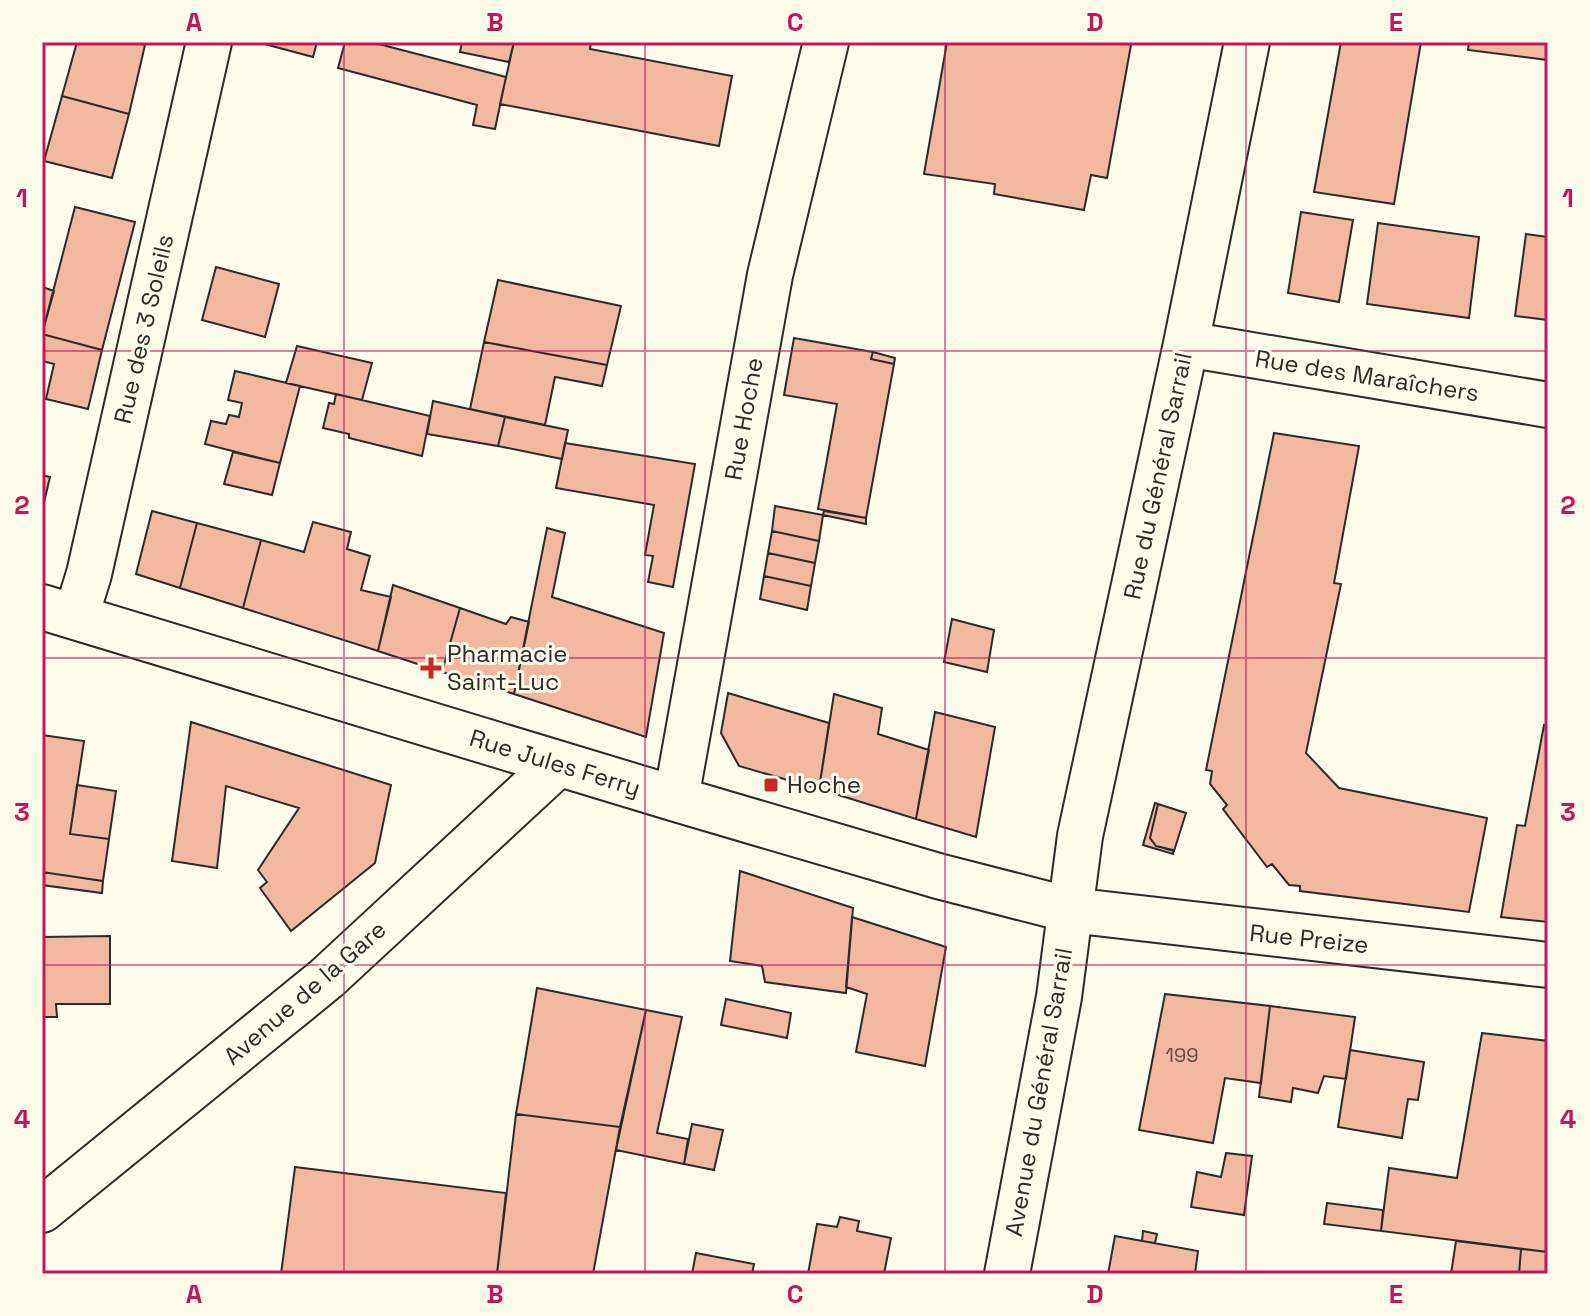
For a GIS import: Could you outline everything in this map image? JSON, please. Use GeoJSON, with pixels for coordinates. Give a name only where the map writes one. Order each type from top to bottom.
{"type":"FeatureCollection","features":[{"type":"Feature","properties":{"kind":"street","name":"Rue des 3 Soleils"},"geometry":{"type":"LineString","coordinates":[[59,612],[89,574],[209,42]]}},
{"type":"Feature","properties":{"kind":"street","name":"Rue Hoche"},"geometry":{"type":"LineString","coordinates":[[676,799],[770,275],[826,42]]}},
{"type":"Feature","properties":{"kind":"street","name":"Rue du Général Sarrail"},"geometry":{"type":"LineString","coordinates":[[1070,910],[1080,836],[1186,344],[1247,42]]}},
{"type":"Feature","properties":{"kind":"street","name":"Rue des Maraîchers"},"geometry":{"type":"LineString","coordinates":[[1186,344],[1548,405]]}},
{"type":"Feature","properties":{"kind":"street","name":"Rue Jules Ferry"},"geometry":{"type":"LineString","coordinates":[[59,612],[676,799],[938,876],[1070,910]]}},
{"type":"Feature","properties":{"kind":"street","name":"Avenue de la Gare"},"geometry":{"type":"LineString","coordinates":[[42,1210],[327,978],[558,764]]}},
{"type":"Feature","properties":{"kind":"street","name":"Rue Preize"},"geometry":{"type":"LineString","coordinates":[[1070,910],[1548,965]]}},
{"type":"Feature","properties":{"kind":"street","name":"Avenue du Général Sarrail"},"geometry":{"type":"LineString","coordinates":[[1007,1274],[1056,1020],[1070,910]]}},
{"type":"Feature","properties":{"kind":"building"},"geometry":{"type":"Polygon","coordinates":[[[77,42],[134,42],[145,45],[129,114],[62,96],[77,42]]]}},
{"type":"Feature","properties":{"kind":"building"},"geometry":{"type":"Polygon","coordinates":[[[257,42],[317,42],[313,57],[257,42]]]}},
{"type":"Feature","properties":{"kind":"building"},"geometry":{"type":"Polygon","coordinates":[[[345,42],[371,42],[506,77],[495,129],[473,125],[477,105],[338,68],[345,42]]]}},
{"type":"Feature","properties":{"kind":"building"},"geometry":{"type":"Polygon","coordinates":[[[462,42],[514,42],[509,62],[460,52],[462,42]]]}},
{"type":"Feature","properties":{"kind":"building"},"geometry":{"type":"Polygon","coordinates":[[[514,42],[591,42],[590,49],[732,76],[719,146],[500,104],[514,42]]]}},
{"type":"Feature","properties":{"kind":"building"},"geometry":{"type":"Polygon","coordinates":[[[947,42],[1118,42],[1131,45],[1107,178],[1091,175],[1084,210],[994,194],[995,184],[924,174],[947,42]]]}},
{"type":"Feature","properties":{"kind":"building"},"geometry":{"type":"Polygon","coordinates":[[[1341,42],[1421,42],[1394,204],[1314,192],[1341,42]]]}},
{"type":"Feature","properties":{"kind":"building"},"geometry":{"type":"Polygon","coordinates":[[[1469,42],[1548,42],[1548,60],[1468,50],[1469,42]]]}},
{"type":"Feature","properties":{"kind":"building"},"geometry":{"type":"Polygon","coordinates":[[[62,96],[129,114],[112,178],[44,161],[62,96]]]}},
{"type":"Feature","properties":{"kind":"building"},"geometry":{"type":"Polygon","coordinates":[[[75,207],[135,222],[102,350],[42,334],[75,207]]]}},
{"type":"Feature","properties":{"kind":"building"},"geometry":{"type":"Polygon","coordinates":[[[1301,212],[1353,220],[1339,302],[1288,293],[1301,212]]]}},
{"type":"Feature","properties":{"kind":"building"},"geometry":{"type":"Polygon","coordinates":[[[1378,223],[1479,237],[1469,318],[1367,304],[1378,223]]]}},
{"type":"Feature","properties":{"kind":"building"},"geometry":{"type":"Polygon","coordinates":[[[1526,234],[1548,237],[1548,320],[1515,316],[1526,234]]]}},
{"type":"Feature","properties":{"kind":"building"},"geometry":{"type":"Polygon","coordinates":[[[216,267],[279,284],[265,337],[202,320],[216,267]]]}},
{"type":"Feature","properties":{"kind":"building"},"geometry":{"type":"Polygon","coordinates":[[[498,280],[621,306],[607,365],[484,342],[498,280]]]}},
{"type":"Feature","properties":{"kind":"building"},"geometry":{"type":"Polygon","coordinates":[[[42,287],[54,291],[42,334],[42,287]]]}},
{"type":"Feature","properties":{"kind":"building"},"geometry":{"type":"Polygon","coordinates":[[[42,334],[102,350],[88,409],[46,399],[54,364],[42,361],[42,334]]]}},
{"type":"Feature","properties":{"kind":"building"},"geometry":{"type":"Polygon","coordinates":[[[794,338],[873,352],[871,359],[894,364],[866,518],[818,509],[837,404],[784,395],[794,338]]]}},
{"type":"Feature","properties":{"kind":"building"},"geometry":{"type":"Polygon","coordinates":[[[484,342],[607,365],[602,386],[555,377],[545,425],[470,409],[484,342]]]}},
{"type":"Feature","properties":{"kind":"building"},"geometry":{"type":"Polygon","coordinates":[[[297,346],[372,363],[362,400],[286,383],[297,346]]]}},
{"type":"Feature","properties":{"kind":"building"},"geometry":{"type":"Polygon","coordinates":[[[873,352],[895,358],[894,364],[871,359],[873,352]]]}},
{"type":"Feature","properties":{"kind":"building"},"geometry":{"type":"Polygon","coordinates":[[[235,371],[300,386],[280,463],[205,444],[211,421],[226,424],[229,415],[239,417],[242,403],[228,400],[235,371]]]}},
{"type":"Feature","properties":{"kind":"building"},"geometry":{"type":"Polygon","coordinates":[[[336,394],[430,416],[422,456],[349,438],[349,434],[323,428],[329,403],[334,404],[336,394]]]}},
{"type":"Feature","properties":{"kind":"building"},"geometry":{"type":"Polygon","coordinates":[[[433,401],[505,417],[498,446],[427,434],[433,401]]]}},
{"type":"Feature","properties":{"kind":"building"},"geometry":{"type":"Polygon","coordinates":[[[505,417],[568,430],[562,459],[498,446],[505,417]]]}},
{"type":"Feature","properties":{"kind":"building"},"geometry":{"type":"Polygon","coordinates":[[[1274,433],[1359,446],[1334,583],[1341,584],[1306,753],[1339,788],[1487,818],[1469,912],[1300,891],[1300,886],[1289,885],[1272,864],[1267,867],[1223,809],[1227,805],[1210,784],[1212,771],[1206,770],[1274,433]]]}},
{"type":"Feature","properties":{"kind":"building"},"geometry":{"type":"Polygon","coordinates":[[[565,443],[695,464],[673,587],[648,582],[653,556],[645,555],[654,505],[556,488],[565,443]]]}},
{"type":"Feature","properties":{"kind":"building"},"geometry":{"type":"Polygon","coordinates":[[[233,452],[280,463],[272,495],[224,484],[233,452]]]}},
{"type":"Feature","properties":{"kind":"building"},"geometry":{"type":"Polygon","coordinates":[[[42,475],[50,477],[42,511],[42,475]]]}},
{"type":"Feature","properties":{"kind":"building"},"geometry":{"type":"Polygon","coordinates":[[[775,506],[823,515],[819,541],[772,531],[775,506]]]}},
{"type":"Feature","properties":{"kind":"building"},"geometry":{"type":"Polygon","coordinates":[[[152,511],[197,523],[180,588],[136,574],[152,511]]]}},
{"type":"Feature","properties":{"kind":"building"},"geometry":{"type":"Polygon","coordinates":[[[824,511],[866,518],[866,524],[823,515],[824,511]]]}},
{"type":"Feature","properties":{"kind":"building"},"geometry":{"type":"Polygon","coordinates":[[[313,522],[351,532],[347,549],[370,556],[361,590],[391,597],[378,651],[243,608],[261,540],[304,552],[313,522]]]}},
{"type":"Feature","properties":{"kind":"building"},"geometry":{"type":"Polygon","coordinates":[[[197,523],[261,540],[243,608],[180,588],[197,523]]]}},
{"type":"Feature","properties":{"kind":"building"},"geometry":{"type":"Polygon","coordinates":[[[547,528],[565,533],[552,597],[664,633],[646,737],[514,694],[547,528]]]}},
{"type":"Feature","properties":{"kind":"building"},"geometry":{"type":"Polygon","coordinates":[[[772,531],[819,541],[815,563],[768,553],[772,531]]]}},
{"type":"Feature","properties":{"kind":"building"},"geometry":{"type":"Polygon","coordinates":[[[768,553],[815,563],[811,586],[764,576],[768,553]]]}},
{"type":"Feature","properties":{"kind":"building"},"geometry":{"type":"Polygon","coordinates":[[[764,576],[811,586],[807,610],[760,599],[764,576]]]}},
{"type":"Feature","properties":{"kind":"building"},"geometry":{"type":"Polygon","coordinates":[[[393,585],[460,608],[442,672],[378,651],[393,585]]]}},
{"type":"Feature","properties":{"kind":"building"},"geometry":{"type":"Polygon","coordinates":[[[460,608],[506,624],[511,617],[529,622],[514,694],[442,672],[460,608]]]}},
{"type":"Feature","properties":{"kind":"building"},"geometry":{"type":"Polygon","coordinates":[[[952,619],[994,630],[987,672],[944,662],[952,619]]]}},
{"type":"Feature","properties":{"kind":"building"},"geometry":{"type":"Polygon","coordinates":[[[728,693],[829,723],[819,789],[739,766],[721,733],[728,693]]]}},
{"type":"Feature","properties":{"kind":"building"},"geometry":{"type":"Polygon","coordinates":[[[834,694],[882,708],[878,734],[929,750],[916,819],[819,789],[834,694]]]}},
{"type":"Feature","properties":{"kind":"building"},"geometry":{"type":"Polygon","coordinates":[[[935,712],[995,727],[976,837],[916,819],[935,712]]]}},
{"type":"Feature","properties":{"kind":"building"},"geometry":{"type":"Polygon","coordinates":[[[191,722],[391,785],[375,863],[291,931],[260,888],[267,882],[258,870],[299,808],[226,786],[217,868],[172,861],[191,722]]]}},
{"type":"Feature","properties":{"kind":"building"},"geometry":{"type":"Polygon","coordinates":[[[1544,725],[1548,726],[1548,922],[1501,917],[1517,825],[1525,826],[1544,725]]]}},
{"type":"Feature","properties":{"kind":"building"},"geometry":{"type":"Polygon","coordinates":[[[42,735],[84,741],[70,834],[109,839],[103,881],[42,872],[42,735]]]}},
{"type":"Feature","properties":{"kind":"building"},"geometry":{"type":"Polygon","coordinates":[[[77,785],[116,791],[109,839],[70,834],[77,785]]]}},
{"type":"Feature","properties":{"kind":"building"},"geometry":{"type":"Polygon","coordinates":[[[1155,803],[1158,804],[1150,838],[1156,846],[1173,850],[1173,854],[1143,845],[1155,803]]]}},
{"type":"Feature","properties":{"kind":"building"},"geometry":{"type":"Polygon","coordinates":[[[1158,804],[1186,813],[1174,851],[1156,846],[1150,838],[1158,804]]]}},
{"type":"Feature","properties":{"kind":"building"},"geometry":{"type":"Polygon","coordinates":[[[740,871],[853,908],[846,993],[765,982],[762,966],[730,961],[740,871]]]}},
{"type":"Feature","properties":{"kind":"building"},"geometry":{"type":"Polygon","coordinates":[[[42,872],[103,881],[102,893],[42,885],[42,872]]]}},
{"type":"Feature","properties":{"kind":"building"},"geometry":{"type":"Polygon","coordinates":[[[852,917],[946,947],[925,1066],[856,1052],[867,994],[846,987],[852,917]]]}},
{"type":"Feature","properties":{"kind":"building"},"geometry":{"type":"Polygon","coordinates":[[[110,936],[110,1004],[56,1004],[57,1017],[42,1017],[42,937],[110,936]]]}},
{"type":"Feature","properties":{"kind":"building"},"geometry":{"type":"Polygon","coordinates":[[[537,988],[646,1010],[620,1127],[516,1114],[537,988]]]}},
{"type":"Feature","properties":{"kind":"building"},"geometry":{"type":"Polygon","coordinates":[[[1165,994],[1270,1006],[1261,1083],[1225,1078],[1213,1143],[1139,1130],[1165,994]]]}},
{"type":"Feature","properties":{"kind":"building"},"geometry":{"type":"Polygon","coordinates":[[[726,999],[791,1013],[787,1038],[721,1025],[726,999]]]}},
{"type":"Feature","properties":{"kind":"building"},"geometry":{"type":"Polygon","coordinates":[[[1270,1006],[1355,1017],[1346,1079],[1324,1076],[1318,1093],[1293,1088],[1291,1102],[1259,1097],[1270,1006]]]}},
{"type":"Feature","properties":{"kind":"building"},"geometry":{"type":"Polygon","coordinates":[[[646,1010],[682,1017],[657,1133],[688,1139],[684,1164],[616,1150],[646,1010]]]}},
{"type":"Feature","properties":{"kind":"building"},"geometry":{"type":"Polygon","coordinates":[[[1482,1033],[1548,1041],[1548,1252],[1381,1231],[1389,1168],[1457,1178],[1482,1033]]]}},
{"type":"Feature","properties":{"kind":"building"},"geometry":{"type":"Polygon","coordinates":[[[1350,1050],[1424,1062],[1418,1100],[1408,1099],[1402,1138],[1338,1127],[1350,1050]]]}},
{"type":"Feature","properties":{"kind":"building"},"geometry":{"type":"Polygon","coordinates":[[[516,1114],[620,1127],[593,1274],[497,1274],[516,1114]]]}},
{"type":"Feature","properties":{"kind":"building"},"geometry":{"type":"Polygon","coordinates":[[[692,1124],[723,1130],[714,1170],[684,1164],[692,1124]]]}},
{"type":"Feature","properties":{"kind":"building"},"geometry":{"type":"Polygon","coordinates":[[[1226,1153],[1252,1156],[1244,1215],[1191,1207],[1197,1172],[1221,1177],[1226,1153]]]}},
{"type":"Feature","properties":{"kind":"building"},"geometry":{"type":"Polygon","coordinates":[[[295,1167],[506,1193],[497,1274],[281,1274],[295,1167]]]}},
{"type":"Feature","properties":{"kind":"building"},"geometry":{"type":"Polygon","coordinates":[[[1327,1203],[1383,1210],[1381,1231],[1324,1224],[1327,1203]]]}},
{"type":"Feature","properties":{"kind":"building"},"geometry":{"type":"Polygon","coordinates":[[[840,1217],[859,1221],[857,1231],[891,1238],[884,1274],[808,1274],[817,1224],[837,1227],[840,1217]]]}},
{"type":"Feature","properties":{"kind":"building"},"geometry":{"type":"Polygon","coordinates":[[[1143,1231],[1157,1234],[1155,1243],[1142,1241],[1143,1231]]]}},
{"type":"Feature","properties":{"kind":"building"},"geometry":{"type":"Polygon","coordinates":[[[1115,1236],[1198,1251],[1195,1274],[1108,1274],[1115,1236]]]}},
{"type":"Feature","properties":{"kind":"building"},"geometry":{"type":"Polygon","coordinates":[[[1456,1241],[1521,1249],[1519,1274],[1451,1274],[1456,1241]]]}},
{"type":"Feature","properties":{"kind":"building"},"geometry":{"type":"Polygon","coordinates":[[[1521,1249],[1548,1252],[1548,1274],[1519,1274],[1521,1249]]]}},
{"type":"Feature","properties":{"kind":"building"},"geometry":{"type":"Polygon","coordinates":[[[696,1253],[754,1264],[752,1274],[692,1274],[696,1253]]]}},
{"type":"Feature","properties":{"kind":"place","name":"Pharmacie Saint-Luc"},"geometry":{"type":"Point","coordinates":[431,668]}},
{"type":"Feature","properties":{"kind":"place","name":"Hoche"},"geometry":{"type":"Point","coordinates":[771,785]}}]}
